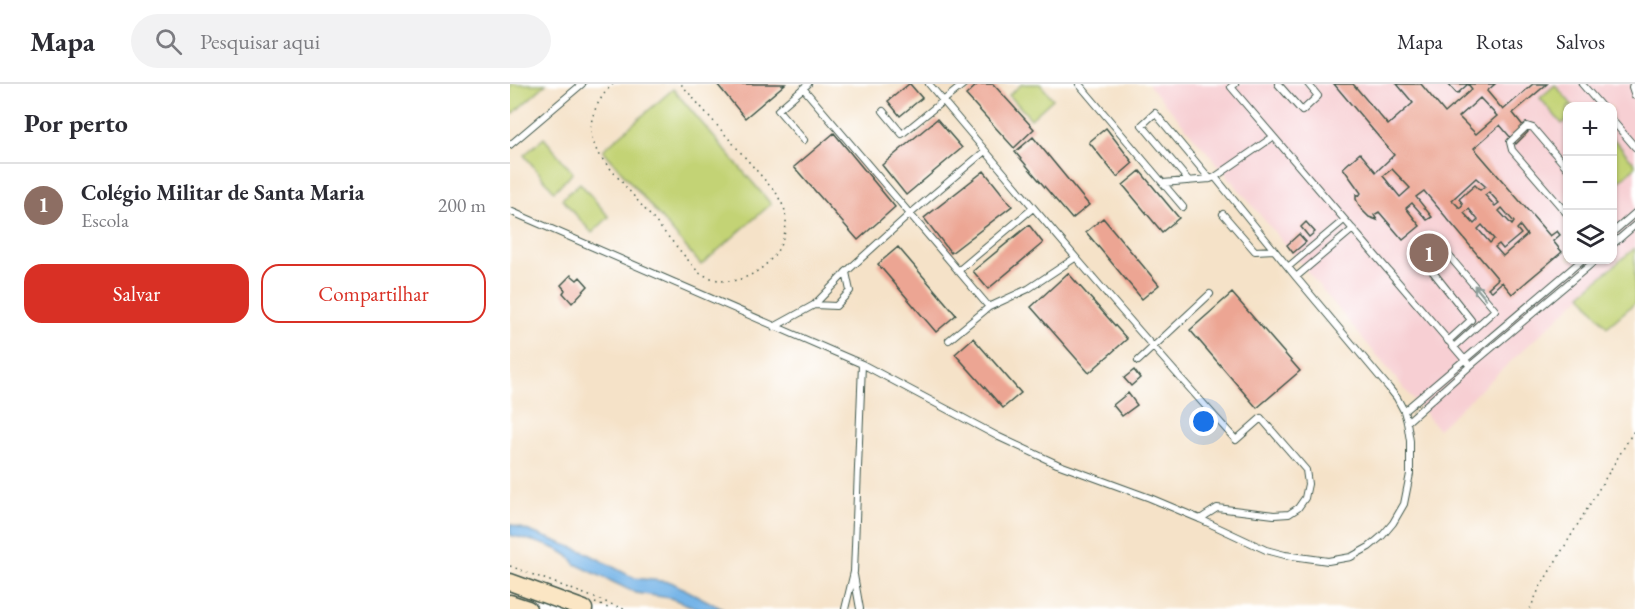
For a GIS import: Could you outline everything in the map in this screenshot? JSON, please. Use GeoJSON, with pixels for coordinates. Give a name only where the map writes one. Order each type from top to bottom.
{"type":"FeatureCollection","features":[{"type":"Feature","properties":{"kind":"main road"},"geometry":{"type":"LineString","coordinates":[[510,582],[584,609]]}},
{"type":"Feature","properties":{"kind":"main road"},"geometry":{"type":"LineString","coordinates":[[510,603],[528,609]]}},
{"type":"Feature","properties":{"kind":"lane"},"geometry":{"type":"LineString","coordinates":[[510,145],[582,84]]}},
{"type":"Feature","properties":{"kind":"lane"},"geometry":{"type":"LineString","coordinates":[[929,84],[1075,258],[1236,440],[1261,418],[1306,470],[1308,484],[1305,498],[1298,508],[1289,514],[1217,508],[1200,519]]}},
{"type":"Feature","properties":{"kind":"lane"},"geometry":{"type":"LineString","coordinates":[[884,111],[902,134],[964,84]]}},
{"type":"Feature","properties":{"kind":"lane"},"geometry":{"type":"LineString","coordinates":[[1079,84],[1183,207]]}},
{"type":"Feature","properties":{"kind":"lane"},"geometry":{"type":"LineString","coordinates":[[1235,84],[1231,87],[1470,366]]}},
{"type":"Feature","properties":{"kind":"lane"},"geometry":{"type":"LineString","coordinates":[[1278,84],[1302,111],[1318,96],[1308,84]]}},
{"type":"Feature","properties":{"kind":"lane"},"geometry":{"type":"LineString","coordinates":[[1582,84],[1598,102]]}},
{"type":"Feature","properties":{"kind":"lane"},"geometry":{"type":"LineString","coordinates":[[1633,84],[1635,96]]}},
{"type":"Feature","properties":{"kind":"lane"},"geometry":{"type":"LineString","coordinates":[[804,140],[778,110],[805,86],[989,307]]}},
{"type":"Feature","properties":{"kind":"lane"},"geometry":{"type":"LineString","coordinates":[[510,211],[862,364],[999,437],[1057,464],[1150,498],[1266,550],[1328,561],[1351,557],[1369,547],[1382,536],[1404,504],[1410,474],[1410,441],[1404,411],[1389,388],[1274,250],[1155,113],[1142,125],[1189,181]]}},
{"type":"Feature","properties":{"kind":"lane"},"geometry":{"type":"LineString","coordinates":[[1563,163],[1533,128],[1527,126],[1510,142],[1512,150],[1563,209]]}},
{"type":"Feature","properties":{"kind":"lane"},"geometry":{"type":"LineString","coordinates":[[1617,126],[1635,147]]}},
{"type":"Feature","properties":{"kind":"lane"},"geometry":{"type":"LineString","coordinates":[[1163,183],[1213,178],[1273,137]]}},
{"type":"Feature","properties":{"kind":"lane"},"geometry":{"type":"LineString","coordinates":[[774,327],[814,305],[846,272],[910,214],[985,151]]}},
{"type":"Feature","properties":{"kind":"lane"},"geometry":{"type":"LineString","coordinates":[[958,271],[1033,208]]}},
{"type":"Feature","properties":{"kind":"lane"},"geometry":{"type":"LineString","coordinates":[[1617,226],[1635,213]]}},
{"type":"Feature","properties":{"kind":"lane"},"geometry":{"type":"LineString","coordinates":[[1223,214],[1255,251],[1274,250]]}},
{"type":"Feature","properties":{"kind":"lane"},"geometry":{"type":"LineString","coordinates":[[1288,267],[1344,220]]}},
{"type":"Feature","properties":{"kind":"lane"},"geometry":{"type":"LineString","coordinates":[[1617,241],[1635,225]]}},
{"type":"Feature","properties":{"kind":"lane"},"geometry":{"type":"LineString","coordinates":[[1296,277],[1353,229]]}},
{"type":"Feature","properties":{"kind":"lane"},"geometry":{"type":"LineString","coordinates":[[1617,231],[1623,236]]}},
{"type":"Feature","properties":{"kind":"lane"},"geometry":{"type":"LineString","coordinates":[[1448,341],[1471,320],[1425,262],[1424,253],[1429,246],[1436,245],[1444,250],[1495,310],[1454,347]]}},
{"type":"Feature","properties":{"kind":"lane"},"geometry":{"type":"LineString","coordinates":[[948,340],[989,307],[1028,289],[1075,258]]}},
{"type":"Feature","properties":{"kind":"lane"},"geometry":{"type":"LineString","coordinates":[[1404,411],[1577,264]]}},
{"type":"Feature","properties":{"kind":"lane"},"geometry":{"type":"LineString","coordinates":[[1407,422],[1591,264]]}},
{"type":"Feature","properties":{"kind":"lane"},"geometry":{"type":"LineString","coordinates":[[814,305],[836,306],[850,291],[846,272]]}},
{"type":"Feature","properties":{"kind":"lane"},"geometry":{"type":"LineString","coordinates":[[1138,361],[1210,294]]}},
{"type":"Feature","properties":{"kind":"lane"},"geometry":{"type":"LineString","coordinates":[[860,609],[854,572],[862,364]]}},
{"type":"Feature","properties":{"kind":"lane"},"geometry":{"type":"LineString","coordinates":[[845,609],[854,572]]}},
{"type":"Feature","properties":{"kind":"path"},"geometry":{"type":"LineString","coordinates":[[613,84],[606,91],[594,114],[591,128],[598,154],[699,273],[710,278],[730,281],[750,276],[765,266],[779,250],[785,232],[785,211],[777,194],[681,84]]}},
{"type":"Feature","properties":{"kind":"path"},"geometry":{"type":"LineString","coordinates":[[1530,609],[1539,589],[1635,429]]}},
{"type":"Feature","properties":{"kind":"path"},"geometry":{"type":"LineString","coordinates":[[510,566],[624,609]]}},
{"type":"Feature","properties":{"kind":"shaded area"},"geometry":{"type":"Polygon","coordinates":[[[1148,84],[1635,84],[1635,246],[1617,263],[1617,102],[1563,102],[1563,264],[1616,264],[1438,429],[1227,175],[1148,84]]]}},
{"type":"Feature","properties":{"kind":"green space"},"geometry":{"type":"Polygon","coordinates":[[[510,84],[546,84],[510,116],[510,84]]]}},
{"type":"Feature","properties":{"kind":"green space"},"geometry":{"type":"Polygon","coordinates":[[[1022,84],[1040,84],[1053,99],[1031,119],[1009,95],[1022,84]]]}},
{"type":"Feature","properties":{"kind":"green space"},"geometry":{"type":"Polygon","coordinates":[[[1555,85],[1570,102],[1563,102],[1563,123],[1562,124],[1540,98],[1555,85]]]}},
{"type":"Feature","properties":{"kind":"green space"},"geometry":{"type":"Polygon","coordinates":[[[673,89],[771,204],[701,265],[603,150],[673,89]]]}},
{"type":"Feature","properties":{"kind":"green space"},"geometry":{"type":"Polygon","coordinates":[[[544,138],[573,173],[554,191],[524,155],[544,138]]]}},
{"type":"Feature","properties":{"kind":"green space"},"geometry":{"type":"Polygon","coordinates":[[[1617,143],[1635,164],[1635,167],[1617,183],[1617,143]]]}},
{"type":"Feature","properties":{"kind":"green space"},"geometry":{"type":"Polygon","coordinates":[[[580,183],[609,217],[592,233],[562,199],[580,183]]]}},
{"type":"Feature","properties":{"kind":"green space"},"geometry":{"type":"Polygon","coordinates":[[[1635,248],[1635,303],[1607,327],[1581,294],[1635,248]]]}},
{"type":"Feature","properties":{"kind":"water"},"geometry":{"type":"Polygon","coordinates":[[[510,524],[585,552],[634,578],[671,582],[723,609],[699,609],[670,598],[636,593],[575,564],[564,553],[510,535],[510,524]]]}},
{"type":"Feature","properties":{"kind":"building"},"geometry":{"type":"Polygon","coordinates":[[[717,84],[785,84],[745,118],[717,84]]]}},
{"type":"Feature","properties":{"kind":"building"},"geometry":{"type":"Polygon","coordinates":[[[909,84],[922,98],[900,116],[888,101],[909,84]]]}},
{"type":"Feature","properties":{"kind":"building"},"geometry":{"type":"Polygon","coordinates":[[[978,84],[993,84],[1034,129],[1014,148],[966,95],[978,84]]]}},
{"type":"Feature","properties":{"kind":"building"},"geometry":{"type":"Polygon","coordinates":[[[1334,84],[1353,84],[1388,125],[1413,103],[1397,84],[1421,84],[1445,113],[1472,89],[1468,84],[1495,84],[1487,91],[1503,110],[1533,84],[1547,84],[1513,113],[1528,132],[1516,144],[1500,125],[1474,148],[1550,236],[1557,231],[1560,235],[1553,241],[1562,252],[1512,294],[1502,282],[1492,291],[1488,288],[1498,279],[1424,191],[1416,197],[1432,217],[1427,220],[1412,203],[1406,208],[1420,226],[1403,240],[1379,212],[1374,215],[1377,220],[1369,217],[1361,209],[1356,194],[1359,196],[1361,193],[1343,168],[1360,153],[1376,172],[1394,155],[1334,84]],[[1480,98],[1459,117],[1476,134],[1497,116],[1480,98]],[[1392,169],[1383,176],[1400,197],[1410,188],[1392,169]],[[1476,178],[1452,200],[1460,208],[1463,204],[1459,199],[1475,185],[1480,190],[1485,186],[1476,178]],[[1489,192],[1485,195],[1495,206],[1499,203],[1489,192]],[[1502,208],[1499,211],[1512,225],[1514,222],[1502,208]],[[1469,209],[1464,213],[1474,224],[1478,220],[1469,209]],[[1482,225],[1478,229],[1490,243],[1494,239],[1482,225]],[[1520,226],[1517,229],[1521,234],[1503,249],[1499,244],[1495,247],[1503,256],[1527,235],[1520,226]]]}},
{"type":"Feature","properties":{"kind":"building"},"geometry":{"type":"Polygon","coordinates":[[[1448,84],[1468,84],[1457,94],[1448,84]]]}},
{"type":"Feature","properties":{"kind":"building"},"geometry":{"type":"Polygon","coordinates":[[[937,119],[962,148],[906,195],[882,165],[937,119]]]}},
{"type":"Feature","properties":{"kind":"building"},"geometry":{"type":"Polygon","coordinates":[[[1106,128],[1133,163],[1117,177],[1089,142],[1106,128]]]}},
{"type":"Feature","properties":{"kind":"building"},"geometry":{"type":"Polygon","coordinates":[[[834,133],[895,207],[858,240],[794,167],[834,133]]]}},
{"type":"Feature","properties":{"kind":"building"},"geometry":{"type":"Polygon","coordinates":[[[1033,137],[1089,205],[1072,219],[1015,152],[1033,137]]]}},
{"type":"Feature","properties":{"kind":"building"},"geometry":{"type":"Polygon","coordinates":[[[984,171],[1012,206],[951,253],[924,218],[984,171]]]}},
{"type":"Feature","properties":{"kind":"building"},"geometry":{"type":"Polygon","coordinates":[[[1140,171],[1179,218],[1162,232],[1123,185],[1140,171]]]}},
{"type":"Feature","properties":{"kind":"building"},"geometry":{"type":"Polygon","coordinates":[[[1103,218],[1159,285],[1142,299],[1086,232],[1103,218]]]}},
{"type":"Feature","properties":{"kind":"building"},"geometry":{"type":"Polygon","coordinates":[[[1306,222],[1315,232],[1309,237],[1301,227],[1306,222]]]}},
{"type":"Feature","properties":{"kind":"building"},"geometry":{"type":"Polygon","coordinates":[[[1029,225],[1043,243],[988,289],[973,271],[1029,225]]]}},
{"type":"Feature","properties":{"kind":"building"},"geometry":{"type":"Polygon","coordinates":[[[1299,234],[1306,242],[1293,253],[1287,245],[1299,234]]]}},
{"type":"Feature","properties":{"kind":"building"},"geometry":{"type":"Polygon","coordinates":[[[898,247],[956,315],[936,332],[878,264],[898,247]]]}},
{"type":"Feature","properties":{"kind":"building"},"geometry":{"type":"Polygon","coordinates":[[[1068,273],[1127,339],[1089,373],[1031,307],[1068,273]]]}},
{"type":"Feature","properties":{"kind":"building"},"geometry":{"type":"Polygon","coordinates":[[[571,275],[577,280],[580,277],[588,286],[572,303],[563,293],[565,290],[561,285],[571,275]]]}},
{"type":"Feature","properties":{"kind":"building"},"geometry":{"type":"Polygon","coordinates":[[[1232,293],[1300,371],[1257,408],[1190,330],[1232,293]]]}},
{"type":"Feature","properties":{"kind":"building"},"geometry":{"type":"Polygon","coordinates":[[[973,338],[1021,393],[1003,408],[955,354],[973,338]]]}},
{"type":"Feature","properties":{"kind":"building"},"geometry":{"type":"Polygon","coordinates":[[[1134,370],[1140,378],[1131,386],[1124,378],[1134,370]]]}},
{"type":"Feature","properties":{"kind":"building"},"geometry":{"type":"Polygon","coordinates":[[[1128,393],[1137,405],[1122,416],[1113,405],[1128,393]]]}},
{"type":"Feature","properties":{"kind":"place","name":"Colégio Militar de Santa Maria"},"geometry":{"type":"Point","coordinates":[1429,253]}}]}
